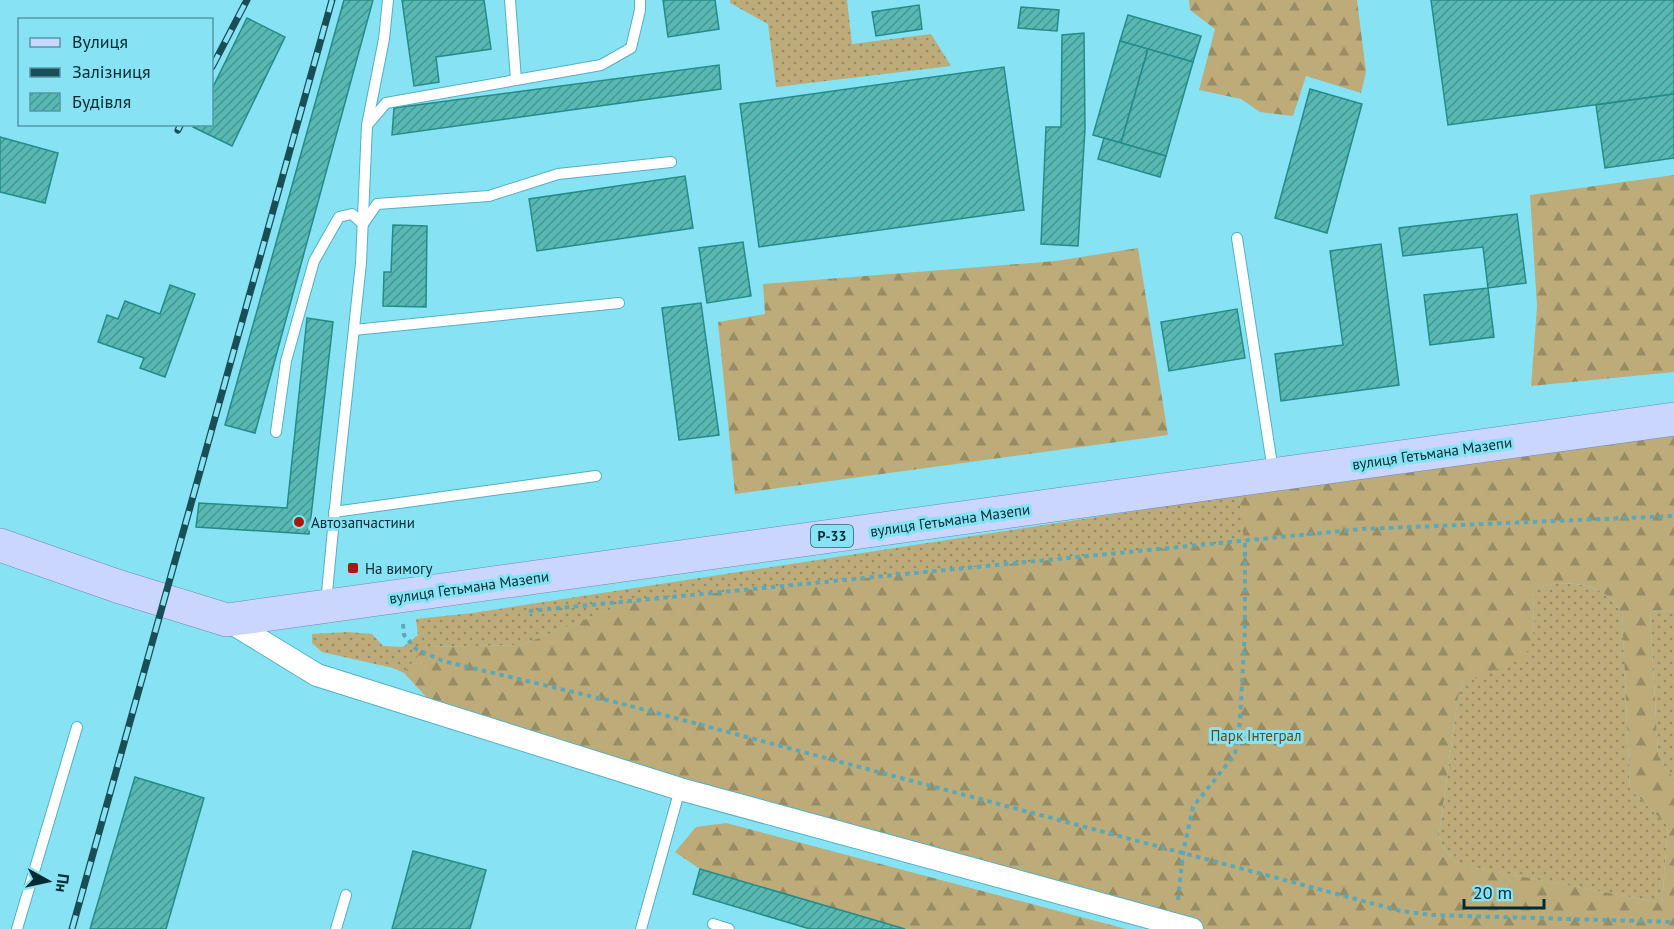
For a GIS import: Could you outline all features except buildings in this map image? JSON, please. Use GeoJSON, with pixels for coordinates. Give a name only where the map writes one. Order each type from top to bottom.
{"type":"FeatureCollection","features":[{"type":"Feature","properties":{"kind":"main road","name":"вулиця Гетьмана Мазепи"},"geometry":{"type":"LineString","coordinates":[[0,546],[227,620],[1674,419]]}},
{"type":"Feature","properties":{"kind":"street","name":"вулиця Гетьмана Мазепи"},"geometry":{"type":"LineString","coordinates":[[227,620],[317,675],[680,789],[1180,927]]}},
{"type":"Feature","properties":{"kind":"lane"},"geometry":{"type":"LineString","coordinates":[[326,606],[361,263],[367,125],[384,39],[388,0]]}},
{"type":"Feature","properties":{"kind":"lane"},"geometry":{"type":"LineString","coordinates":[[510,0],[516,80]]}},
{"type":"Feature","properties":{"kind":"lane"},"geometry":{"type":"LineString","coordinates":[[367,125],[386,103],[602,65],[631,48],[640,10],[640,0]]}},
{"type":"Feature","properties":{"kind":"lane"},"geometry":{"type":"LineString","coordinates":[[363,224],[377,204],[489,196],[558,174],[671,162]]}},
{"type":"Feature","properties":{"kind":"lane"},"geometry":{"type":"LineString","coordinates":[[276,432],[286,361],[314,261],[339,217],[352,214],[363,224]]}},
{"type":"Feature","properties":{"kind":"lane"},"geometry":{"type":"LineString","coordinates":[[1237,238],[1274,475]]}},
{"type":"Feature","properties":{"kind":"lane"},"geometry":{"type":"LineString","coordinates":[[354,330],[619,303]]}},
{"type":"Feature","properties":{"kind":"lane"},"geometry":{"type":"LineString","coordinates":[[334,512],[596,476]]}},
{"type":"Feature","properties":{"kind":"lane"},"geometry":{"type":"LineString","coordinates":[[17,929],[77,727]]}},
{"type":"Feature","properties":{"kind":"lane"},"geometry":{"type":"LineString","coordinates":[[641,929],[680,789]]}},
{"type":"Feature","properties":{"kind":"lane"},"geometry":{"type":"LineString","coordinates":[[336,929],[346,895]]}},
{"type":"Feature","properties":{"kind":"lane"},"geometry":{"type":"LineString","coordinates":[[713,924],[729,929]]}},
{"type":"Feature","properties":{"kind":"path"},"geometry":{"type":"LineString","coordinates":[[526,611],[1362,529],[1674,516]]}},
{"type":"Feature","properties":{"kind":"path"},"geometry":{"type":"LineString","coordinates":[[1180,927],[1184,853],[1193,807],[1234,754],[1240,722],[1245,629],[1245,541]]}},
{"type":"Feature","properties":{"kind":"path"},"geometry":{"type":"LineString","coordinates":[[399,596],[404,636],[416,649],[443,662],[619,703],[1401,911],[1432,915],[1674,922]]}},
{"type":"Feature","properties":{"kind":"green space"},"geometry":{"type":"Polygon","coordinates":[[[730,0],[847,0],[852,44],[931,34],[951,66],[776,87],[768,24],[730,3],[730,0]]]}},
{"type":"Feature","properties":{"kind":"green space"},"geometry":{"type":"Polygon","coordinates":[[[1189,0],[1357,0],[1366,72],[1361,93],[1306,76],[1293,116],[1260,112],[1241,99],[1199,90],[1215,29],[1190,10],[1189,0]]]}},
{"type":"Feature","properties":{"kind":"green space"},"geometry":{"type":"Polygon","coordinates":[[[1674,175],[1674,372],[1531,386],[1537,307],[1530,195],[1674,175]]]}},
{"type":"Feature","properties":{"kind":"green space"},"geometry":{"type":"Polygon","coordinates":[[[1138,248],[1168,435],[735,494],[718,322],[765,314],[763,284],[1056,261],[1138,248]]]}},
{"type":"Feature","properties":{"kind":"green space","name":"Парк Інтеграл"},"geometry":{"type":"Polygon","coordinates":[[[1674,434],[1674,610],[1650,611],[1658,755],[1668,772],[1674,777],[1674,929],[1195,929],[442,714],[404,673],[424,647],[521,645],[631,601],[1244,541],[1239,495],[1674,434]],[[1556,583],[1534,589],[1533,639],[1522,658],[1463,684],[1458,697],[1439,835],[1448,854],[1465,866],[1662,903],[1668,826],[1630,789],[1622,614],[1609,597],[1602,592],[1594,588],[1556,583]]]}},
{"type":"Feature","properties":{"kind":"green space"},"geometry":{"type":"Polygon","coordinates":[[[1239,495],[1245,541],[632,601],[521,645],[425,647],[404,673],[393,668],[322,652],[312,643],[312,634],[348,632],[372,634],[383,646],[403,647],[418,635],[416,619],[472,613],[1239,495]]]}},
{"type":"Feature","properties":{"kind":"green space"},"geometry":{"type":"Polygon","coordinates":[[[1556,583],[1594,588],[1609,597],[1622,614],[1630,789],[1668,826],[1662,903],[1464,866],[1448,854],[1439,835],[1458,697],[1463,684],[1533,639],[1534,589],[1556,583]]]}},
{"type":"Feature","properties":{"kind":"green space"},"geometry":{"type":"Polygon","coordinates":[[[1674,610],[1674,777],[1668,772],[1658,755],[1650,611],[1674,610]]]}},
{"type":"Feature","properties":{"kind":"green space"},"geometry":{"type":"Polygon","coordinates":[[[726,823],[1126,929],[905,929],[700,869],[675,852],[696,827],[726,823]]]}},
{"type":"Feature","properties":{"kind":"railway"},"geometry":{"type":"LineString","coordinates":[[213,65],[247,0]]}},
{"type":"Feature","properties":{"kind":"railway"},"geometry":{"type":"LineString","coordinates":[[72,929],[332,0]]}},
{"type":"Feature","properties":{"kind":"railway"},"geometry":{"type":"LineString","coordinates":[[178,130],[180,126]]}},
{"type":"Feature","properties":{"kind":"place","name":"Автозапчастини"},"geometry":{"type":"Point","coordinates":[299,522]}},
{"type":"Feature","properties":{"kind":"place","name":"На вимогу"},"geometry":{"type":"Point","coordinates":[353,568]}}]}
